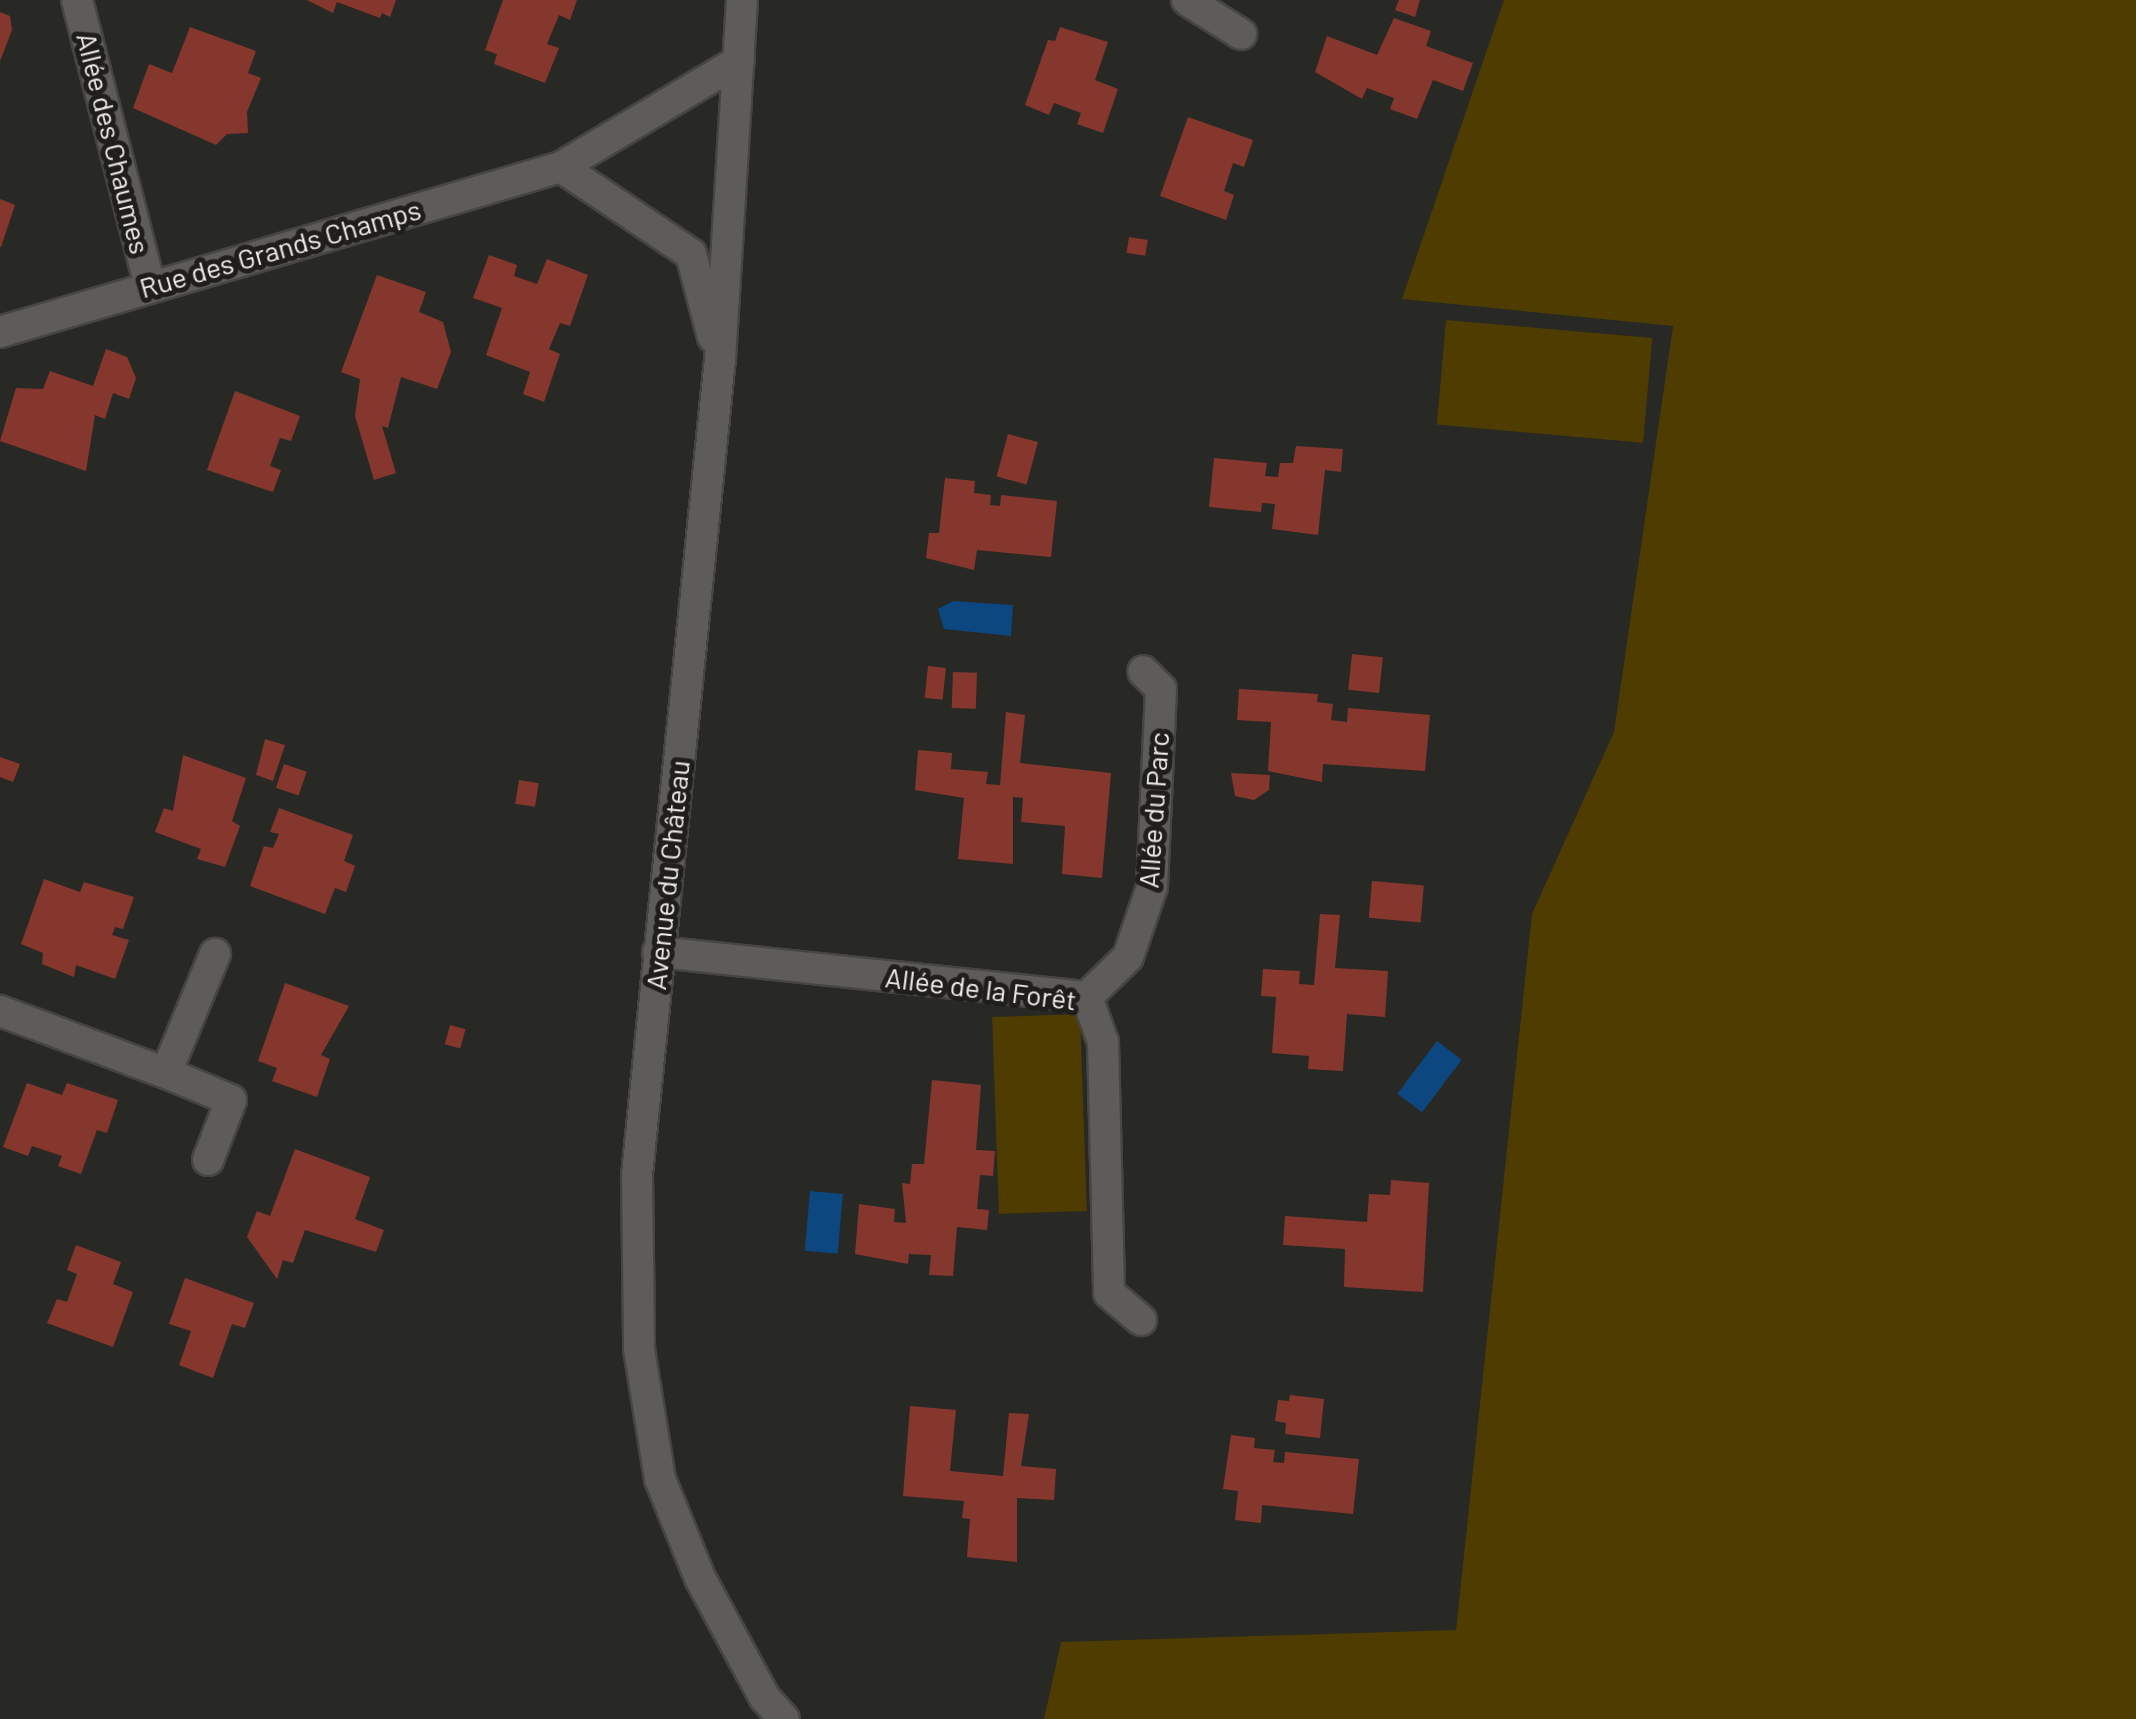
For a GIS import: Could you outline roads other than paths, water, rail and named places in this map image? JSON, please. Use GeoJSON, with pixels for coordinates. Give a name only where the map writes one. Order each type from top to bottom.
{"type":"FeatureCollection","features":[{"type":"Feature","properties":{"kind":"street","name":"Allée des Chaumes"},"geometry":{"type":"LineString","coordinates":[[77,0],[150,286]]}},
{"type":"Feature","properties":{"kind":"street","name":"Avenue du Château"},"geometry":{"type":"LineString","coordinates":[[742,0],[720,359],[637,1174],[642,1368],[660,1479],[700,1578],[765,1698],[784,1719]]}},
{"type":"Feature","properties":{"kind":"street"},"geometry":{"type":"LineString","coordinates":[[1187,0],[1240,34]]}},
{"type":"Feature","properties":{"kind":"street","name":"Rue des Grands Champs"},"geometry":{"type":"LineString","coordinates":[[0,332],[562,167],[739,61]]}},
{"type":"Feature","properties":{"kind":"street"},"geometry":{"type":"LineString","coordinates":[[562,167],[690,254],[720,359]]}},
{"type":"Feature","properties":{"kind":"street","name":"Allée du Parc"},"geometry":{"type":"LineString","coordinates":[[1087,996],[1128,957],[1152,886],[1161,690],[1143,671]]}},
{"type":"Feature","properties":{"kind":"street","name":"Allée de la Forêt"},"geometry":{"type":"LineString","coordinates":[[658,952],[1087,996],[1102,1042],[1109,1293],[1141,1320]]}},
{"type":"Feature","properties":{"kind":"street"},"geometry":{"type":"LineString","coordinates":[[166,1073],[215,954]]}},
{"type":"Feature","properties":{"kind":"street"},"geometry":{"type":"LineString","coordinates":[[0,1011],[230,1100],[208,1160]]}},
{"type":"Feature","properties":{"kind":"water"},"geometry":{"type":"Polygon","coordinates":[[[953,601],[1013,605],[1011,636],[944,629],[938,609],[953,601]]]}},
{"type":"Feature","properties":{"kind":"water"},"geometry":{"type":"Polygon","coordinates":[[[1437,1041],[1462,1060],[1422,1112],[1397,1094],[1437,1041]]]}},
{"type":"Feature","properties":{"kind":"water"},"geometry":{"type":"Polygon","coordinates":[[[810,1191],[843,1194],[838,1254],[805,1251],[810,1191]]]}}]}
